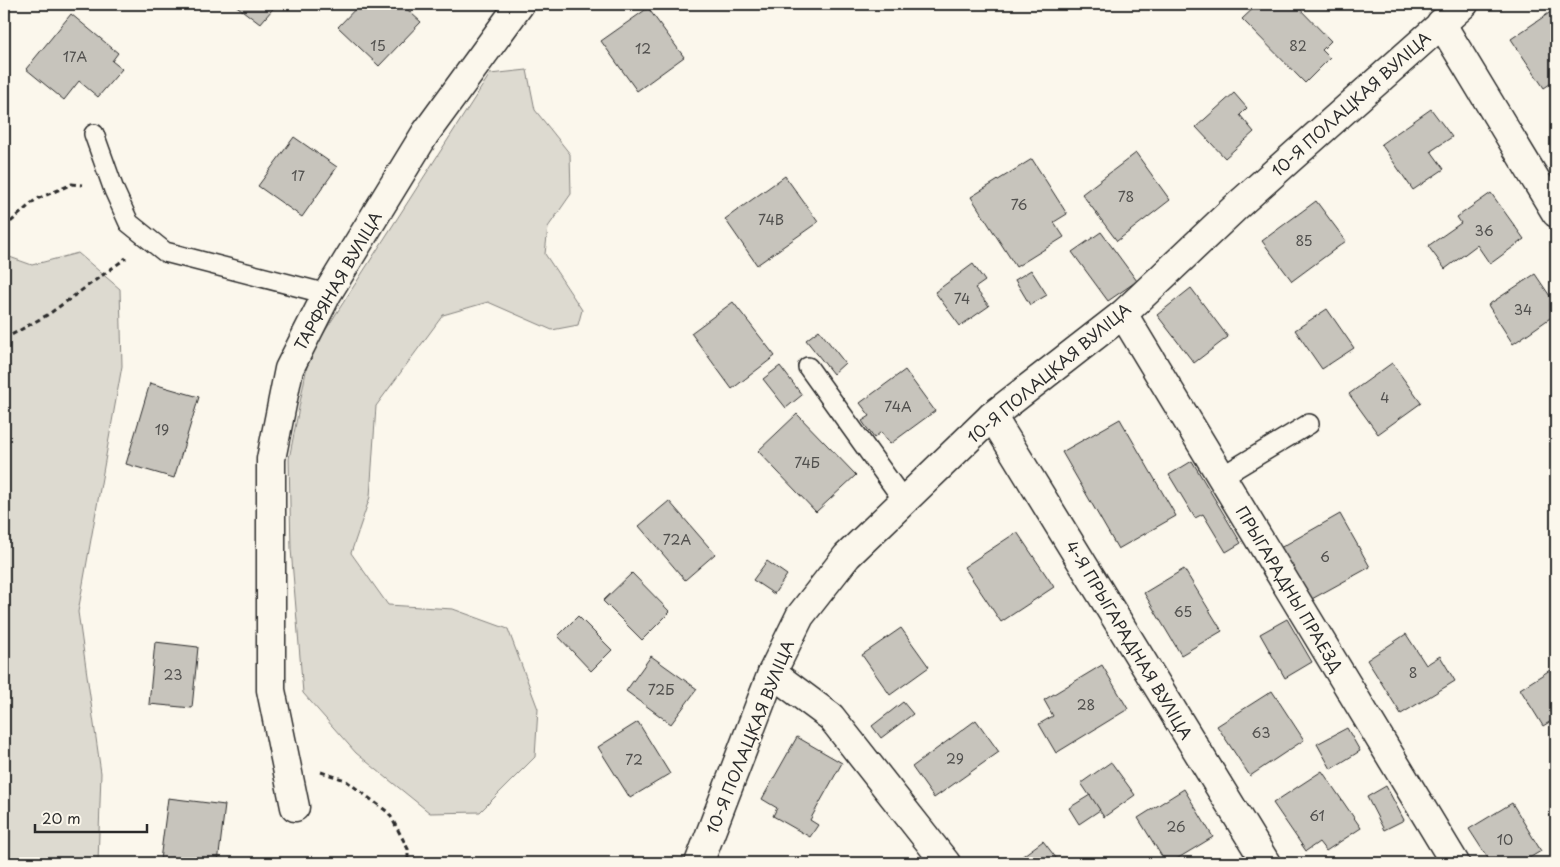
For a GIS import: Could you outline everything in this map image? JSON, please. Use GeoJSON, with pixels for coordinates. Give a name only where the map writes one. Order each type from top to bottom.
{"type":"FeatureCollection","features":[{"type":"Feature","properties":{"kind":"street","name":"ТАРФЯНАЯ ВУЛІЦА"},"geometry":{"type":"LineString","coordinates":[[296,807],[271,690],[271,459],[289,369],[327,294],[425,134],[520,4]]}},
{"type":"Feature","properties":{"kind":"street"},"geometry":{"type":"LineString","coordinates":[[1455,10],[1556,213]]}},
{"type":"Feature","properties":{"kind":"street","name":"10-Я ПОЛАЦКАЯ ВУЛІЦА"},"geometry":{"type":"LineString","coordinates":[[699,863],[772,673],[800,616],[847,556],[992,416],[1123,314],[1236,207],[1455,10]]}},
{"type":"Feature","properties":{"kind":"street","name":"ПРЫГАРАДНЫ ПРАЕЗД"},"geometry":{"type":"LineString","coordinates":[[1123,314],[1455,863]]}},
{"type":"Feature","properties":{"kind":"street","name":"4-Я ПРЫГАРАДНАЯ ВУЛІЦА"},"geometry":{"type":"LineString","coordinates":[[992,416],[1266,863]]}},
{"type":"Feature","properties":{"kind":"street"},"geometry":{"type":"LineString","coordinates":[[772,673],[831,717],[946,863]]}},
{"type":"Feature","properties":{"kind":"lane"},"geometry":{"type":"LineString","coordinates":[[94,134],[114,190],[129,223],[165,252],[327,294]]}},
{"type":"Feature","properties":{"kind":"lane"},"geometry":{"type":"LineString","coordinates":[[808,366],[904,501]]}},
{"type":"Feature","properties":{"kind":"lane"},"geometry":{"type":"LineString","coordinates":[[1221,477],[1309,424]]}},
{"type":"Feature","properties":{"kind":"path"},"geometry":{"type":"LineString","coordinates":[[4,228],[34,200],[72,184],[114,190]]}},
{"type":"Feature","properties":{"kind":"path"},"geometry":{"type":"LineString","coordinates":[[4,339],[50,314],[150,240]]}},
{"type":"Feature","properties":{"kind":"path"},"geometry":{"type":"LineString","coordinates":[[285,759],[345,780],[389,813],[408,849],[408,863]]}},
{"type":"Feature","properties":{"kind":"shaded area"},"geometry":{"type":"Polygon","coordinates":[[[527,70],[535,110],[570,154],[571,194],[548,227],[545,254],[582,310],[578,325],[552,330],[488,302],[443,315],[376,406],[370,497],[351,553],[388,605],[453,609],[508,629],[538,709],[535,757],[480,812],[430,813],[356,753],[303,693],[291,549],[289,459],[309,356],[490,74],[527,70]]]}},
{"type":"Feature","properties":{"kind":"shaded area"},"geometry":{"type":"Polygon","coordinates":[[[78,253],[120,289],[122,366],[78,612],[101,773],[98,863],[4,863],[4,255],[32,265],[78,253]]]}},
{"type":"Feature","properties":{"kind":"building"},"geometry":{"type":"Polygon","coordinates":[[[234,4],[277,4],[260,24],[234,4]]]}},
{"type":"Feature","properties":{"kind":"building"},"geometry":{"type":"Polygon","coordinates":[[[360,4],[401,4],[421,22],[379,66],[338,27],[360,4]]]}},
{"type":"Feature","properties":{"kind":"building"},"geometry":{"type":"Polygon","coordinates":[[[1258,4],[1295,4],[1331,41],[1322,50],[1330,58],[1305,83],[1242,19],[1258,4]]]}},
{"type":"Feature","properties":{"kind":"building"},"geometry":{"type":"Polygon","coordinates":[[[648,8],[684,57],[637,91],[601,41],[648,8]]]}},
{"type":"Feature","properties":{"kind":"building"},"geometry":{"type":"Polygon","coordinates":[[[1552,11],[1556,18],[1556,80],[1544,88],[1511,39],[1552,11]]]}},
{"type":"Feature","properties":{"kind":"building"},"geometry":{"type":"Polygon","coordinates":[[[71,14],[118,53],[112,61],[122,69],[98,97],[79,81],[64,100],[26,69],[71,14]]]}},
{"type":"Feature","properties":{"kind":"building"},"geometry":{"type":"Polygon","coordinates":[[[1234,93],[1247,108],[1240,115],[1254,132],[1225,158],[1196,127],[1234,93]]]}},
{"type":"Feature","properties":{"kind":"building"},"geometry":{"type":"Polygon","coordinates":[[[1431,109],[1452,137],[1431,151],[1444,169],[1413,190],[1381,144],[1431,109]]]}},
{"type":"Feature","properties":{"kind":"building"},"geometry":{"type":"Polygon","coordinates":[[[294,137],[337,167],[302,217],[258,186],[294,137]]]}},
{"type":"Feature","properties":{"kind":"building"},"geometry":{"type":"Polygon","coordinates":[[[1136,153],[1170,200],[1117,241],[1082,194],[1136,153]]]}},
{"type":"Feature","properties":{"kind":"building"},"geometry":{"type":"Polygon","coordinates":[[[1032,159],[1067,214],[1054,222],[1064,237],[1016,267],[971,197],[1032,159]]]}},
{"type":"Feature","properties":{"kind":"building"},"geometry":{"type":"Polygon","coordinates":[[[785,176],[818,222],[757,265],[725,219],[785,176]]]}},
{"type":"Feature","properties":{"kind":"building"},"geometry":{"type":"Polygon","coordinates":[[[1491,193],[1524,239],[1490,264],[1477,245],[1445,269],[1428,246],[1461,223],[1457,217],[1491,193]]]}},
{"type":"Feature","properties":{"kind":"building"},"geometry":{"type":"Polygon","coordinates":[[[1316,201],[1346,241],[1292,281],[1262,241],[1316,201]]]}},
{"type":"Feature","properties":{"kind":"building"},"geometry":{"type":"Polygon","coordinates":[[[1101,232],[1137,281],[1108,301],[1072,252],[1101,232]]]}},
{"type":"Feature","properties":{"kind":"building"},"geometry":{"type":"Polygon","coordinates":[[[973,264],[985,281],[975,288],[989,306],[960,326],[935,292],[973,264]]]}},
{"type":"Feature","properties":{"kind":"building"},"geometry":{"type":"Polygon","coordinates":[[[1031,270],[1047,295],[1030,305],[1015,280],[1031,270]]]}},
{"type":"Feature","properties":{"kind":"building"},"geometry":{"type":"Polygon","coordinates":[[[1535,274],[1556,305],[1556,314],[1513,344],[1488,305],[1535,274]]]}},
{"type":"Feature","properties":{"kind":"building"},"geometry":{"type":"Polygon","coordinates":[[[1191,288],[1228,337],[1194,363],[1157,315],[1191,288]]]}},
{"type":"Feature","properties":{"kind":"building"},"geometry":{"type":"Polygon","coordinates":[[[733,302],[775,356],[732,389],[691,333],[733,302]]]}},
{"type":"Feature","properties":{"kind":"building"},"geometry":{"type":"Polygon","coordinates":[[[1327,309],[1354,348],[1322,369],[1295,330],[1327,309]]]}},
{"type":"Feature","properties":{"kind":"building"},"geometry":{"type":"Polygon","coordinates":[[[819,330],[845,363],[833,374],[806,340],[819,330]]]}},
{"type":"Feature","properties":{"kind":"building"},"geometry":{"type":"Polygon","coordinates":[[[1392,363],[1421,403],[1378,434],[1349,394],[1392,363]]]}},
{"type":"Feature","properties":{"kind":"building"},"geometry":{"type":"Polygon","coordinates":[[[780,366],[802,395],[786,408],[763,379],[780,366]]]}},
{"type":"Feature","properties":{"kind":"building"},"geometry":{"type":"Polygon","coordinates":[[[905,370],[935,411],[890,444],[881,432],[874,438],[862,421],[870,416],[860,403],[905,370]]]}},
{"type":"Feature","properties":{"kind":"building"},"geometry":{"type":"Polygon","coordinates":[[[150,383],[199,397],[174,478],[126,464],[150,383]]]}},
{"type":"Feature","properties":{"kind":"building"},"geometry":{"type":"Polygon","coordinates":[[[797,414],[856,475],[816,512],[758,451],[797,414]]]}},
{"type":"Feature","properties":{"kind":"building"},"geometry":{"type":"Polygon","coordinates":[[[1120,419],[1176,516],[1118,549],[1062,452],[1120,419]]]}},
{"type":"Feature","properties":{"kind":"building"},"geometry":{"type":"Polygon","coordinates":[[[1192,461],[1241,543],[1226,552],[1203,514],[1195,518],[1169,475],[1192,461]]]}},
{"type":"Feature","properties":{"kind":"building"},"geometry":{"type":"Polygon","coordinates":[[[669,501],[715,554],[685,580],[639,526],[669,501]]]}},
{"type":"Feature","properties":{"kind":"building"},"geometry":{"type":"Polygon","coordinates":[[[1340,514],[1370,567],[1310,600],[1280,548],[1340,514]]]}},
{"type":"Feature","properties":{"kind":"building"},"geometry":{"type":"Polygon","coordinates":[[[1017,532],[1054,587],[1001,622],[964,567],[1017,532]]]}},
{"type":"Feature","properties":{"kind":"building"},"geometry":{"type":"Polygon","coordinates":[[[767,561],[787,575],[774,594],[753,580],[767,561]]]}},
{"type":"Feature","properties":{"kind":"building"},"geometry":{"type":"Polygon","coordinates":[[[1184,569],[1222,631],[1181,655],[1144,593],[1184,569]]]}},
{"type":"Feature","properties":{"kind":"building"},"geometry":{"type":"Polygon","coordinates":[[[632,573],[670,612],[642,640],[603,601],[632,573]]]}},
{"type":"Feature","properties":{"kind":"building"},"geometry":{"type":"Polygon","coordinates":[[[578,616],[612,650],[591,671],[558,636],[578,616]]]}},
{"type":"Feature","properties":{"kind":"building"},"geometry":{"type":"Polygon","coordinates":[[[1287,619],[1312,662],[1285,678],[1260,634],[1287,619]]]}},
{"type":"Feature","properties":{"kind":"building"},"geometry":{"type":"Polygon","coordinates":[[[901,628],[929,667],[890,695],[862,655],[901,628]]]}},
{"type":"Feature","properties":{"kind":"building"},"geometry":{"type":"Polygon","coordinates":[[[1406,634],[1426,665],[1440,656],[1455,681],[1401,714],[1367,660],[1406,634]]]}},
{"type":"Feature","properties":{"kind":"building"},"geometry":{"type":"Polygon","coordinates":[[[155,642],[198,647],[192,708],[149,704],[155,642]]]}},
{"type":"Feature","properties":{"kind":"building"},"geometry":{"type":"Polygon","coordinates":[[[651,656],[697,689],[671,724],[626,691],[651,656]]]}},
{"type":"Feature","properties":{"kind":"building"},"geometry":{"type":"Polygon","coordinates":[[[1102,665],[1128,709],[1056,753],[1039,724],[1053,716],[1044,700],[1102,665]]]}},
{"type":"Feature","properties":{"kind":"building"},"geometry":{"type":"Polygon","coordinates":[[[1550,670],[1556,677],[1556,718],[1543,726],[1520,689],[1550,670]]]}},
{"type":"Feature","properties":{"kind":"building"},"geometry":{"type":"Polygon","coordinates":[[[1272,691],[1304,740],[1250,776],[1217,726],[1272,691]]]}},
{"type":"Feature","properties":{"kind":"building"},"geometry":{"type":"Polygon","coordinates":[[[903,702],[913,714],[881,738],[872,726],[903,702]]]}},
{"type":"Feature","properties":{"kind":"building"},"geometry":{"type":"Polygon","coordinates":[[[976,720],[999,752],[934,798],[912,767],[976,720]]]}},
{"type":"Feature","properties":{"kind":"building"},"geometry":{"type":"Polygon","coordinates":[[[638,722],[670,774],[630,798],[598,747],[638,722]]]}},
{"type":"Feature","properties":{"kind":"building"},"geometry":{"type":"Polygon","coordinates":[[[1347,728],[1360,751],[1331,769],[1317,744],[1347,728]]]}},
{"type":"Feature","properties":{"kind":"building"},"geometry":{"type":"Polygon","coordinates":[[[797,737],[842,763],[810,820],[818,825],[810,837],[773,816],[777,808],[762,799],[797,737]]]}},
{"type":"Feature","properties":{"kind":"building"},"geometry":{"type":"Polygon","coordinates":[[[1111,762],[1135,795],[1104,817],[1081,783],[1111,762]]]}},
{"type":"Feature","properties":{"kind":"building"},"geometry":{"type":"Polygon","coordinates":[[[1322,771],[1361,828],[1326,851],[1319,842],[1306,851],[1273,803],[1322,771]]]}},
{"type":"Feature","properties":{"kind":"building"},"geometry":{"type":"Polygon","coordinates":[[[1386,786],[1404,820],[1384,830],[1367,797],[1386,786]]]}},
{"type":"Feature","properties":{"kind":"building"},"geometry":{"type":"Polygon","coordinates":[[[1184,789],[1213,837],[1170,863],[1166,863],[1138,818],[1184,789]]]}},
{"type":"Feature","properties":{"kind":"building"},"geometry":{"type":"Polygon","coordinates":[[[1090,795],[1100,810],[1079,824],[1069,808],[1090,795]]]}},
{"type":"Feature","properties":{"kind":"building"},"geometry":{"type":"Polygon","coordinates":[[[168,798],[225,805],[218,863],[187,863],[160,860],[168,798]]]}},
{"type":"Feature","properties":{"kind":"building"},"geometry":{"type":"Polygon","coordinates":[[[1512,803],[1541,851],[1521,863],[1491,863],[1469,829],[1512,803]]]}},
{"type":"Feature","properties":{"kind":"building"},"geometry":{"type":"Polygon","coordinates":[[[1043,841],[1060,863],[1013,863],[1043,841]]]}}]}
